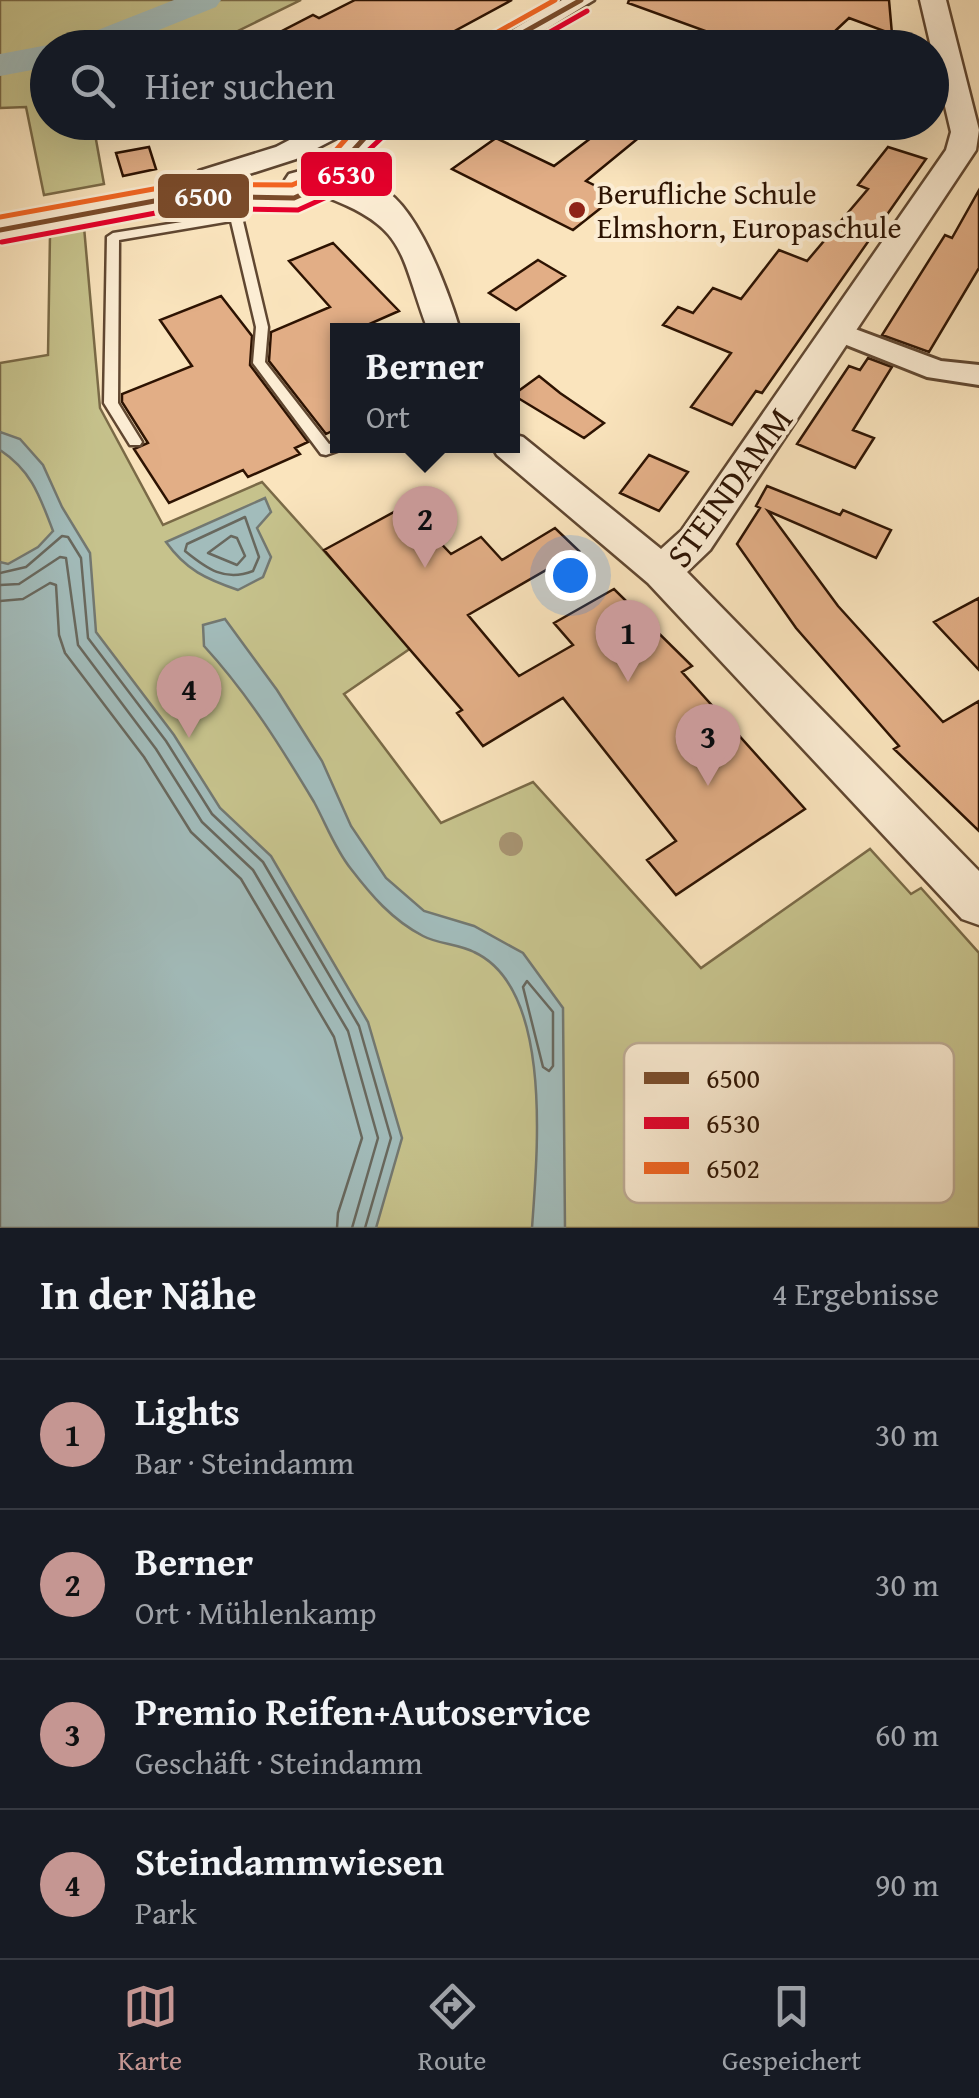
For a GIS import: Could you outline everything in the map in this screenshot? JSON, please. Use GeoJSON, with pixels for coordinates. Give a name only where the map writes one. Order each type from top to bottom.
{"type":"FeatureCollection","features":[{"type":"Feature","properties":{"kind":"street"},"geometry":{"type":"LineString","coordinates":[[527,30],[581,0]]}},
{"type":"Feature","properties":{"kind":"street","name":"STEINDAMM"},"geometry":{"type":"LineString","coordinates":[[933,0],[942,30]]}},
{"type":"Feature","properties":{"kind":"street","name":"STEINDAMM"},"geometry":{"type":"LineString","coordinates":[[949,54],[972,132],[696,540],[662,572],[979,903]]}},
{"type":"Feature","properties":{"kind":"street"},"geometry":{"type":"LineString","coordinates":[[0,218],[210,177],[286,153],[313,140]]}},
{"type":"Feature","properties":{"kind":"street"},"geometry":{"type":"LineString","coordinates":[[303,193],[320,154],[333,140]]}},
{"type":"Feature","properties":{"kind":"street"},"geometry":{"type":"LineString","coordinates":[[0,230],[181,196],[242,206],[303,193],[362,140]]}},
{"type":"Feature","properties":{"kind":"street"},"geometry":{"type":"LineString","coordinates":[[374,140],[367,154],[364,180],[368,191],[411,238],[442,323]]}},
{"type":"Feature","properties":{"kind":"street"},"geometry":{"type":"LineString","coordinates":[[210,177],[384,212]]}},
{"type":"Feature","properties":{"kind":"street"},"geometry":{"type":"LineString","coordinates":[[303,193],[371,227],[421,264]]}},
{"type":"Feature","properties":{"kind":"street"},"geometry":{"type":"LineString","coordinates":[[839,332],[936,370],[979,375]]}},
{"type":"Feature","properties":{"kind":"street"},"geometry":{"type":"LineString","coordinates":[[518,453],[662,572]]}},
{"type":"Feature","properties":{"kind":"lane"},"geometry":{"type":"LineString","coordinates":[[135,442],[111,403],[113,237],[242,206],[262,327],[260,364],[326,450],[330,449]]}},
{"type":"Feature","properties":{"kind":"shaded area"},"geometry":{"type":"Polygon","coordinates":[[[0,0],[301,0],[240,30],[30,30],[30,127],[26,107],[0,108],[0,0]]]}},
{"type":"Feature","properties":{"kind":"shaded area"},"geometry":{"type":"Polygon","coordinates":[[[33,140],[96,140],[104,184],[44,195],[33,140]]]}},
{"type":"Feature","properties":{"kind":"shaded area"},"geometry":{"type":"Polygon","coordinates":[[[84,227],[100,408],[163,525],[262,482],[411,648],[344,694],[441,823],[533,782],[701,968],[870,849],[911,894],[921,888],[979,953],[979,1228],[0,1228],[0,363],[48,355],[50,235],[84,227]]]}},
{"type":"Feature","properties":{"kind":"water"},"geometry":{"type":"Polygon","coordinates":[[[0,432],[20,439],[43,465],[62,507],[90,553],[96,632],[174,735],[220,808],[271,856],[368,1022],[402,1138],[376,1228],[0,1228],[0,562],[8,564],[38,547],[53,531],[27,476],[0,450],[0,432]]]}},
{"type":"Feature","properties":{"kind":"water"},"geometry":{"type":"Polygon","coordinates":[[[265,498],[271,512],[257,528],[271,557],[263,577],[238,590],[198,572],[166,542],[265,498]]]}},
{"type":"Feature","properties":{"kind":"water"},"geometry":{"type":"Polygon","coordinates":[[[225,619],[322,761],[351,826],[386,878],[424,911],[474,926],[523,953],[563,1008],[565,1228],[532,1228],[535,1076],[518,1000],[500,971],[474,952],[412,930],[383,906],[351,869],[276,741],[204,646],[203,625],[225,619]]]}},
{"type":"Feature","properties":{"kind":"building"},"geometry":{"type":"Polygon","coordinates":[[[355,0],[512,0],[456,30],[284,30],[313,15],[319,18],[355,0]]]}},
{"type":"Feature","properties":{"kind":"building"},"geometry":{"type":"Polygon","coordinates":[[[889,0],[892,30],[849,18],[836,30],[702,30],[628,3],[889,0]]]}},
{"type":"Feature","properties":{"kind":"building"},"geometry":{"type":"Polygon","coordinates":[[[493,140],[554,166],[588,140],[636,140],[586,181],[616,196],[573,230],[452,169],[493,140]]]}},
{"type":"Feature","properties":{"kind":"building"},"geometry":{"type":"Polygon","coordinates":[[[149,147],[156,169],[123,176],[116,153],[149,147]]]}},
{"type":"Feature","properties":{"kind":"building"},"geometry":{"type":"Polygon","coordinates":[[[888,147],[926,159],[762,393],[756,391],[732,425],[691,407],[731,353],[663,325],[678,307],[693,313],[713,288],[741,299],[779,250],[807,261],[868,189],[858,185],[888,147]]]}},
{"type":"Feature","properties":{"kind":"building"},"geometry":{"type":"Polygon","coordinates":[[[979,190],[979,268],[929,352],[882,335],[945,235],[952,238],[979,190]]]}},
{"type":"Feature","properties":{"kind":"building"},"geometry":{"type":"Polygon","coordinates":[[[333,243],[399,311],[372,323],[330,323],[330,432],[326,434],[269,361],[271,332],[330,307],[289,261],[333,243]]]}},
{"type":"Feature","properties":{"kind":"building"},"geometry":{"type":"Polygon","coordinates":[[[538,260],[565,276],[516,310],[489,293],[538,260]]]}},
{"type":"Feature","properties":{"kind":"building"},"geometry":{"type":"Polygon","coordinates":[[[221,296],[252,336],[250,365],[308,442],[295,448],[300,454],[248,477],[243,470],[169,503],[134,449],[148,443],[122,402],[122,394],[192,366],[160,320],[221,296]]]}},
{"type":"Feature","properties":{"kind":"building"},"geometry":{"type":"Polygon","coordinates":[[[868,358],[892,367],[853,430],[874,438],[855,468],[797,444],[849,366],[860,370],[868,358]]]}},
{"type":"Feature","properties":{"kind":"building"},"geometry":{"type":"Polygon","coordinates":[[[539,376],[604,423],[584,438],[520,399],[520,390],[539,376]]]}},
{"type":"Feature","properties":{"kind":"building"},"geometry":{"type":"Polygon","coordinates":[[[649,455],[688,472],[659,511],[620,493],[649,455]]]}},
{"type":"Feature","properties":{"kind":"building"},"geometry":{"type":"Polygon","coordinates":[[[767,486],[891,530],[876,558],[768,511],[838,606],[943,722],[979,701],[979,831],[894,749],[899,746],[796,628],[737,544],[760,508],[756,506],[767,486]]]}},
{"type":"Feature","properties":{"kind":"building"},"geometry":{"type":"Polygon","coordinates":[[[405,506],[451,554],[481,537],[502,560],[555,528],[579,551],[468,615],[519,676],[573,645],[554,623],[614,589],[692,666],[682,672],[805,809],[676,895],[647,860],[676,841],[563,698],[483,746],[457,713],[462,710],[324,550],[405,506]]]}},
{"type":"Feature","properties":{"kind":"building"},"geometry":{"type":"Polygon","coordinates":[[[979,598],[979,670],[934,622],[979,598]]]}},
{"type":"Feature","properties":{"kind":"waterway"},"geometry":{"type":"LineString","coordinates":[[128,30],[204,0]]}},
{"type":"Feature","properties":{"kind":"waterway"},"geometry":{"type":"LineString","coordinates":[[0,65],[30,59]]}},
{"type":"Feature","properties":{"kind":"transit line","name":"6502"},"geometry":{"type":"LineString","coordinates":[[501,30],[555,0]]}},
{"type":"Feature","properties":{"kind":"transit line","name":"6500"},"geometry":{"type":"LineString","coordinates":[[528,30],[581,0]]}},
{"type":"Feature","properties":{"kind":"transit line","name":"6530"},"geometry":{"type":"LineString","coordinates":[[554,30],[587,11]]}},
{"type":"Feature","properties":{"kind":"transit line","name":"6502"},"geometry":{"type":"LineString","coordinates":[[0,217],[181,184],[292,185],[313,176],[345,140]]}},
{"type":"Feature","properties":{"kind":"transit line","name":"6500"},"geometry":{"type":"LineString","coordinates":[[0,230],[181,196],[294,198],[321,186],[360,140]]}},
{"type":"Feature","properties":{"kind":"transit line","name":"6530"},"geometry":{"type":"LineString","coordinates":[[2,242],[182,208],[298,210],[329,196],[379,140]]}},
{"type":"Feature","properties":{"kind":"place","name":"Berufliche Schule Elmshorn, Europaschule"},"geometry":{"type":"Point","coordinates":[577,210]}},
{"type":"Feature","properties":{"kind":"place","name":"Berner"},"geometry":{"type":"Point","coordinates":[425,568]}},
{"type":"Feature","properties":{"kind":"place","name":"Lights"},"geometry":{"type":"Point","coordinates":[628,682]}},
{"type":"Feature","properties":{"kind":"place","name":"Steindammwiesen"},"geometry":{"type":"Point","coordinates":[189,738]}},
{"type":"Feature","properties":{"kind":"place","name":"Premio Reifen+Autoservice"},"geometry":{"type":"Point","coordinates":[708,786]}}]}
